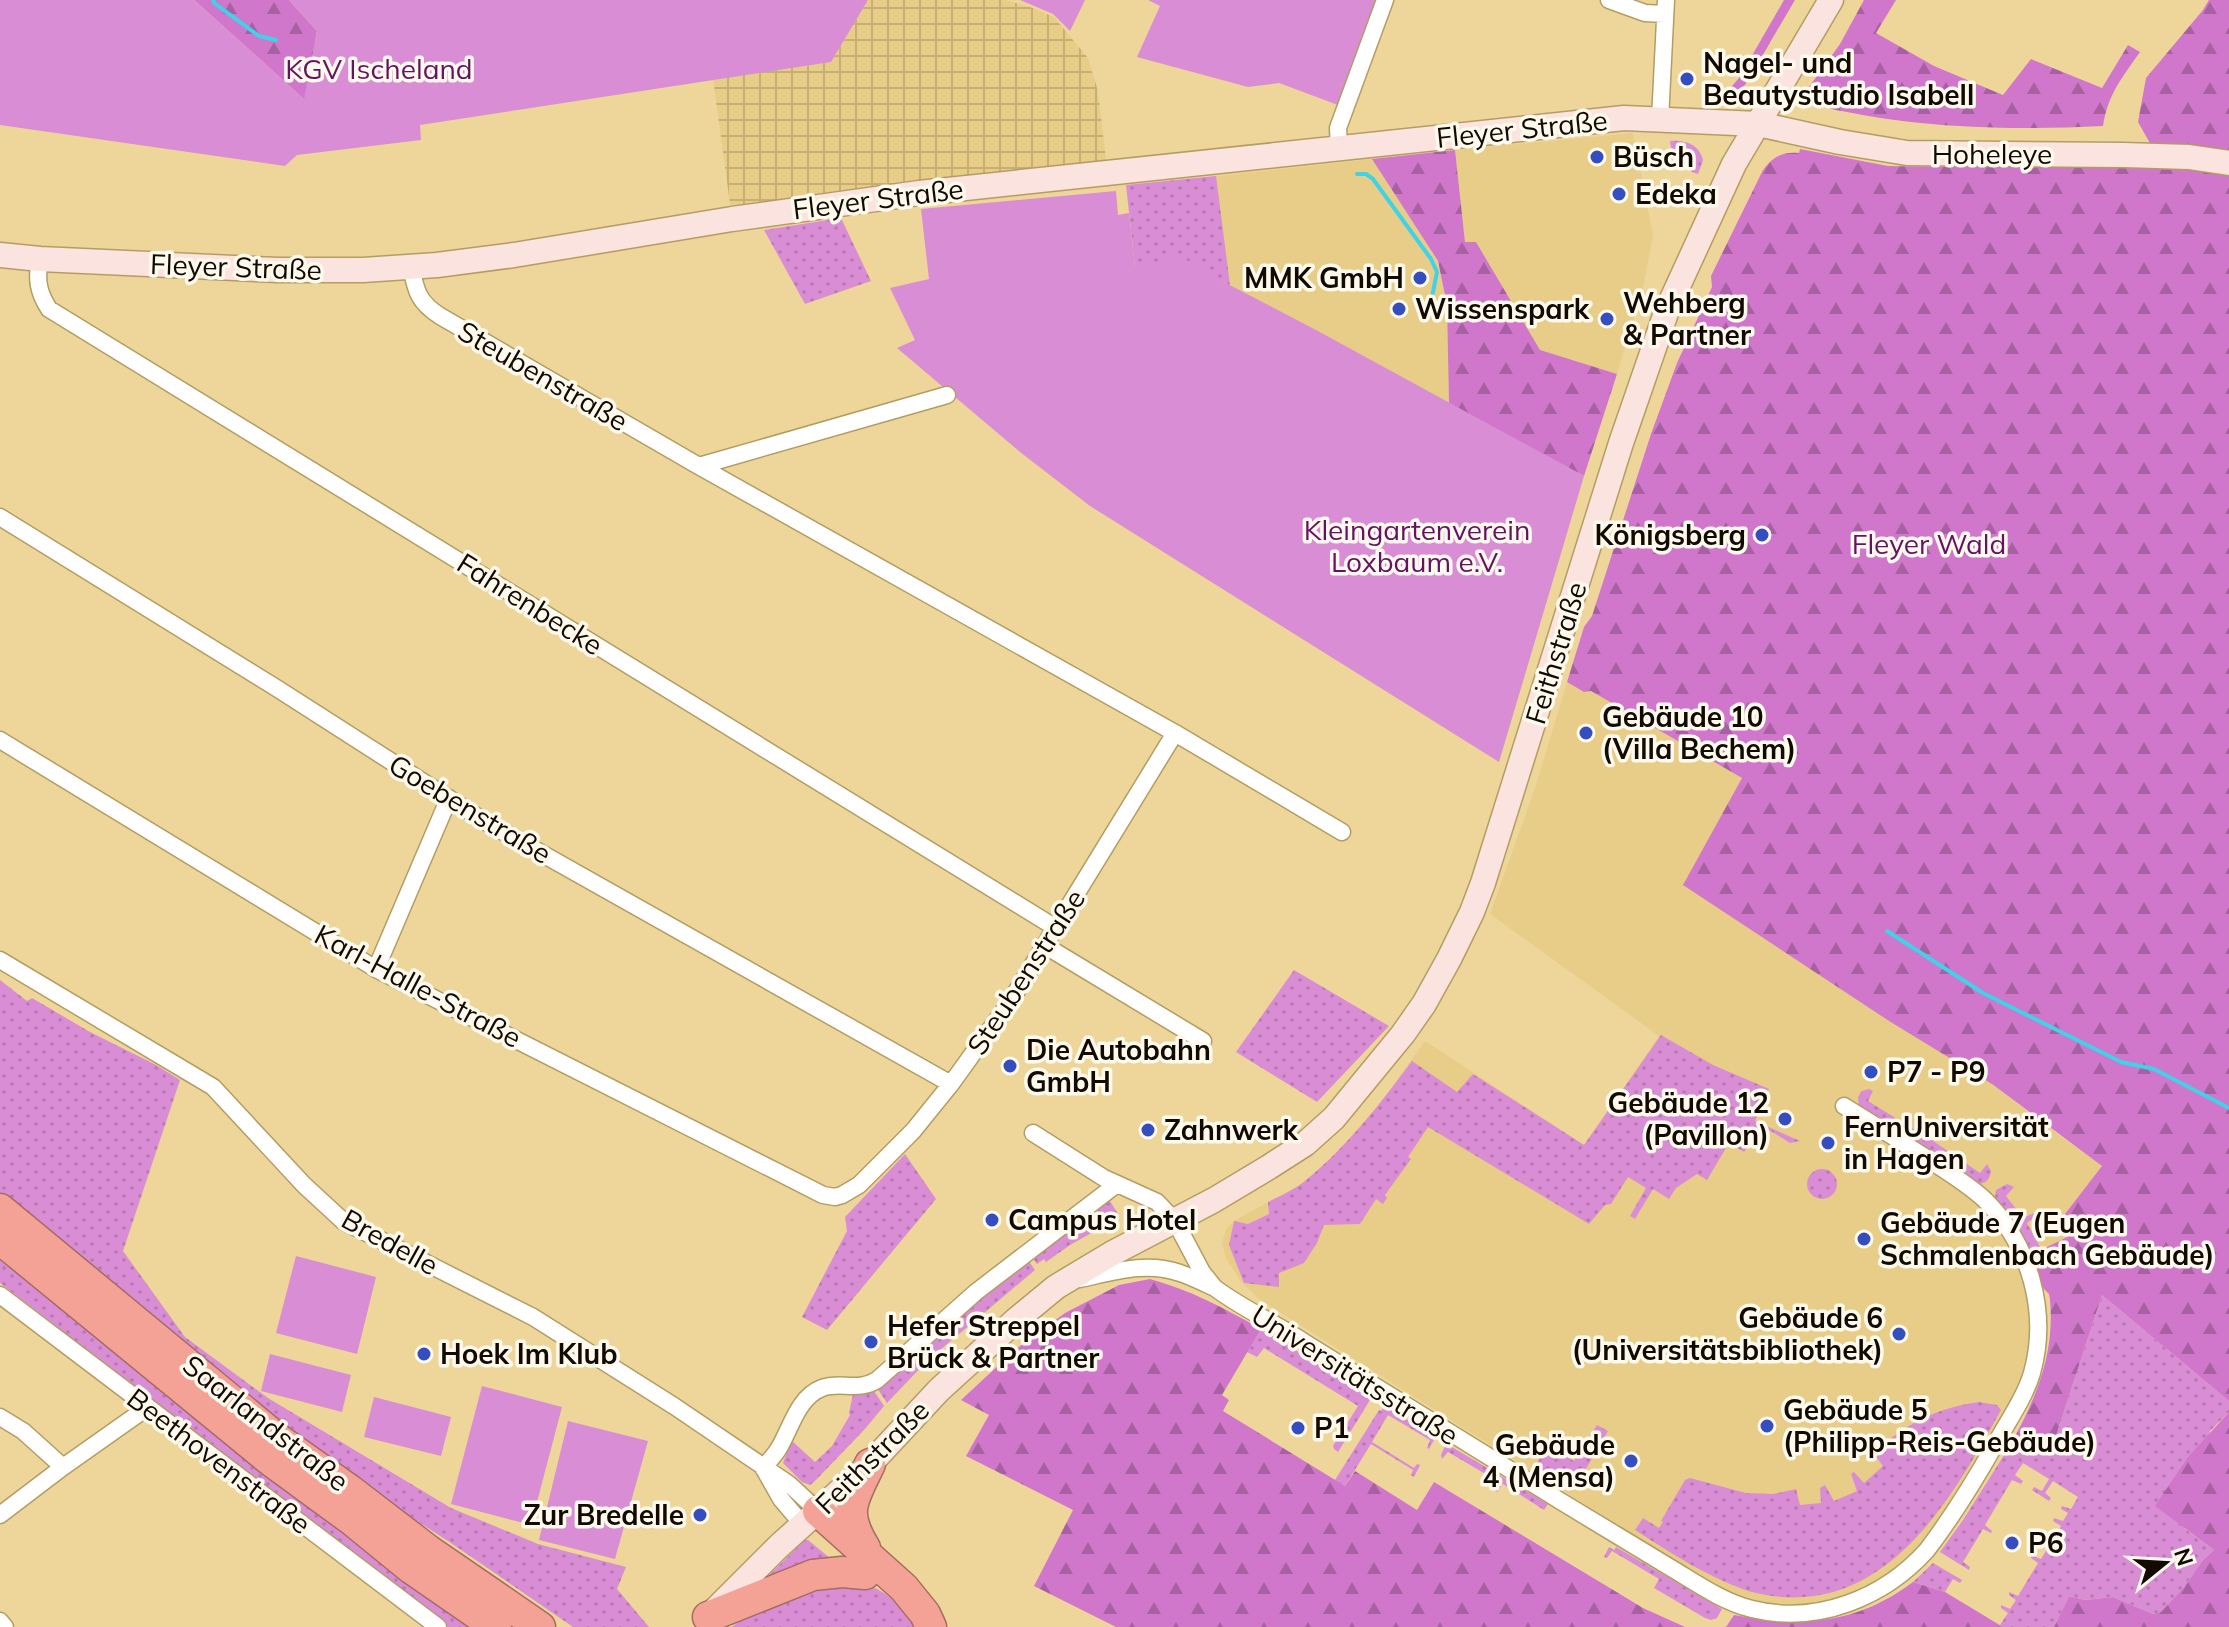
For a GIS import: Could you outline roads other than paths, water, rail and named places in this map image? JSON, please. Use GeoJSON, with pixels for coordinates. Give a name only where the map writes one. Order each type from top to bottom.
{"type":"FeatureCollection","features":[{"type":"Feature","properties":{"kind":"highway","name":"Saarlandstraße"},"geometry":{"type":"LineString","coordinates":[[0,1209],[278,1439],[428,1550],[540,1627]]}},
{"type":"Feature","properties":{"kind":"highway","name":"Saarlandstraße"},"geometry":{"type":"LineString","coordinates":[[0,1239],[271,1461],[412,1569],[496,1627]]}},
{"type":"Feature","properties":{"kind":"highway"},"geometry":{"type":"LineString","coordinates":[[870,1464],[853,1500],[853,1527],[869,1567],[910,1611],[919,1627]]}},
{"type":"Feature","properties":{"kind":"highway"},"geometry":{"type":"LineString","coordinates":[[810,1518],[838,1555],[897,1581],[918,1603],[931,1627]]}},
{"type":"Feature","properties":{"kind":"highway"},"geometry":{"type":"LineString","coordinates":[[703,1622],[813,1575],[869,1567]]}},
{"type":"Feature","properties":{"kind":"street"},"geometry":{"type":"LineString","coordinates":[[1339,148],[1338,128],[1385,0]]}},
{"type":"Feature","properties":{"kind":"street"},"geometry":{"type":"LineString","coordinates":[[1609,0],[1645,13],[1665,7],[1660,120]]}},
{"type":"Feature","properties":{"kind":"street","name":"Feithstraße"},"geometry":{"type":"LineString","coordinates":[[703,1622],[870,1464],[939,1390],[1062,1282],[1175,1221],[1305,1144],[1334,1118],[1424,1004],[1472,912],[1483,883],[1621,443],[1667,310],[1727,178],[1831,0]]}},
{"type":"Feature","properties":{"kind":"street","name":"Fleyer Straße"},"geometry":{"type":"LineString","coordinates":[[0,255],[278,270],[411,267],[514,255],[732,219],[919,193],[1219,160],[1624,118],[1758,124]]}},
{"type":"Feature","properties":{"kind":"street","name":"Hoheleye"},"geometry":{"type":"LineString","coordinates":[[1758,124],[1907,153],[2189,157],[2229,163]]}},
{"type":"Feature","properties":{"kind":"street","name":"Fahrenbecke"},"geometry":{"type":"LineString","coordinates":[[40,259],[38,285],[49,309],[1056,928]]}},
{"type":"Feature","properties":{"kind":"street","name":"Steubenstraße"},"geometry":{"type":"LineString","coordinates":[[411,267],[416,290],[425,306],[699,466],[1175,733],[1342,832]]}},
{"type":"Feature","properties":{"kind":"street"},"geometry":{"type":"LineString","coordinates":[[699,466],[947,395]]}},
{"type":"Feature","properties":{"kind":"street","name":"Goebenstraße"},"geometry":{"type":"LineString","coordinates":[[0,517],[484,821],[951,1084]]}},
{"type":"Feature","properties":{"kind":"street","name":"Steubenstraße"},"geometry":{"type":"LineString","coordinates":[[851,1190],[913,1131],[1010,1002],[1175,733]]}},
{"type":"Feature","properties":{"kind":"street","name":"Karl-Halle-Straße"},"geometry":{"type":"LineString","coordinates":[[0,740],[376,969],[823,1195],[835,1197],[851,1190]]}},
{"type":"Feature","properties":{"kind":"street"},"geometry":{"type":"LineString","coordinates":[[376,969],[449,798]]}},
{"type":"Feature","properties":{"kind":"street"},"geometry":{"type":"LineString","coordinates":[[1044,945],[1203,1041]]}},
{"type":"Feature","properties":{"kind":"street","name":"Bredelle"},"geometry":{"type":"LineString","coordinates":[[0,960],[213,1087],[304,1185],[343,1221],[533,1317],[674,1406],[763,1468],[781,1499],[810,1518]]}},
{"type":"Feature","properties":{"kind":"street","name":"Universitätsstraße"},"geometry":{"type":"LineString","coordinates":[[1062,1282],[1133,1268],[1157,1268],[1181,1273],[1215,1288],[1730,1601],[1777,1613],[1803,1614],[1833,1608],[1863,1599],[1884,1587],[1927,1550],[1980,1472],[2017,1406],[2031,1375],[2038,1342],[2039,1314],[2025,1260],[2015,1238],[2000,1217],[1983,1199],[1948,1172],[1844,1106]]}},
{"type":"Feature","properties":{"kind":"street"},"geometry":{"type":"LineString","coordinates":[[1033,1133],[1117,1184],[1153,1200],[1175,1221]]}},
{"type":"Feature","properties":{"kind":"street","name":"Feithstraße"},"geometry":{"type":"LineString","coordinates":[[763,1468],[777,1452],[800,1407],[808,1398],[826,1386],[862,1386],[877,1380],[976,1292],[1117,1184]]}},
{"type":"Feature","properties":{"kind":"street","name":"Universitätsstraße"},"geometry":{"type":"LineString","coordinates":[[1175,1221],[1202,1272],[1215,1288]]}},
{"type":"Feature","properties":{"kind":"street","name":"Beethovenstraße"},"geometry":{"type":"LineString","coordinates":[[0,1295],[438,1627]]}},
{"type":"Feature","properties":{"kind":"street"},"geometry":{"type":"LineString","coordinates":[[1,1513],[148,1407]]}},
{"type":"Feature","properties":{"kind":"street"},"geometry":{"type":"LineString","coordinates":[[0,1417],[23,1431],[63,1467]]}},
{"type":"Feature","properties":{"kind":"street"},"geometry":{"type":"LineString","coordinates":[[0,1621],[5,1627]]}},
{"type":"Feature","properties":{"kind":"waterway"},"geometry":{"type":"LineString","coordinates":[[213,0],[259,36],[276,40]]}},
{"type":"Feature","properties":{"kind":"waterway"},"geometry":{"type":"LineString","coordinates":[[1357,174],[1366,174],[1373,179],[1431,259],[1437,272],[1430,307]]}},
{"type":"Feature","properties":{"kind":"waterway"},"geometry":{"type":"LineString","coordinates":[[1887,931],[1983,993],[2121,1062],[2154,1069],[2229,1108]]}},
{"type":"Feature","properties":{"kind":"place","name":"Nagel- und Beautystudio Isabell"},"geometry":{"type":"Point","coordinates":[1687,79]}},
{"type":"Feature","properties":{"kind":"place","name":"Büsch"},"geometry":{"type":"Point","coordinates":[1597,157]}},
{"type":"Feature","properties":{"kind":"place","name":"Edeka"},"geometry":{"type":"Point","coordinates":[1619,194]}},
{"type":"Feature","properties":{"kind":"place","name":"MMK GmbH"},"geometry":{"type":"Point","coordinates":[1420,278]}},
{"type":"Feature","properties":{"kind":"place","name":"Wissenspark"},"geometry":{"type":"Point","coordinates":[1399,309]}},
{"type":"Feature","properties":{"kind":"place","name":"Wehberg & Partner"},"geometry":{"type":"Point","coordinates":[1607,319]}},
{"type":"Feature","properties":{"kind":"place","name":"Königsberg"},"geometry":{"type":"Point","coordinates":[1762,535]}},
{"type":"Feature","properties":{"kind":"place","name":"Gebäude 10 (Villa Bechem)"},"geometry":{"type":"Point","coordinates":[1586,733]}},
{"type":"Feature","properties":{"kind":"place","name":"Die Autobahn GmbH"},"geometry":{"type":"Point","coordinates":[1010,1066]}},
{"type":"Feature","properties":{"kind":"place","name":"P7 - P9"},"geometry":{"type":"Point","coordinates":[1871,1072]}},
{"type":"Feature","properties":{"kind":"place","name":"Gebäude 12 (Pavillon)"},"geometry":{"type":"Point","coordinates":[1785,1119]}},
{"type":"Feature","properties":{"kind":"place","name":"Zahnwerk"},"geometry":{"type":"Point","coordinates":[1148,1130]}},
{"type":"Feature","properties":{"kind":"place","name":"FernUniversität in Hagen"},"geometry":{"type":"Point","coordinates":[1828,1143]}},
{"type":"Feature","properties":{"kind":"place","name":"Campus Hotel"},"geometry":{"type":"Point","coordinates":[992,1220]}},
{"type":"Feature","properties":{"kind":"place","name":"Gebäude 7 (Eugen Schmalenbach Gebäude)"},"geometry":{"type":"Point","coordinates":[1864,1239]}},
{"type":"Feature","properties":{"kind":"place","name":"Gebäude 6 (Universitätsbibliothek)"},"geometry":{"type":"Point","coordinates":[1899,1334]}},
{"type":"Feature","properties":{"kind":"place","name":"Hefer Streppel Brück & Partner"},"geometry":{"type":"Point","coordinates":[871,1342]}},
{"type":"Feature","properties":{"kind":"place","name":"Hoek Im Klub"},"geometry":{"type":"Point","coordinates":[424,1354]}},
{"type":"Feature","properties":{"kind":"place","name":"Gebäude 5 (Philipp-Reis-Gebäude)"},"geometry":{"type":"Point","coordinates":[1767,1426]}},
{"type":"Feature","properties":{"kind":"place","name":"P1"},"geometry":{"type":"Point","coordinates":[1298,1428]}},
{"type":"Feature","properties":{"kind":"place","name":"Gebäude 4 (Mensa)"},"geometry":{"type":"Point","coordinates":[1631,1461]}},
{"type":"Feature","properties":{"kind":"place","name":"Zur Bredelle"},"geometry":{"type":"Point","coordinates":[700,1515]}},
{"type":"Feature","properties":{"kind":"place","name":"P6"},"geometry":{"type":"Point","coordinates":[2012,1543]}},
{"type":"Feature","properties":{"kind":"park label","name":"KGV Ischeland"},"geometry":{"type":"Point","coordinates":[379,69]}},
{"type":"Feature","properties":{"kind":"park label","name":"Fleyer Wald"},"geometry":{"type":"Point","coordinates":[1929,544]}},
{"type":"Feature","properties":{"kind":"park label","name":"Kleingartenverein Loxbaum e.V."},"geometry":{"type":"Point","coordinates":[1417,546]}}]}
